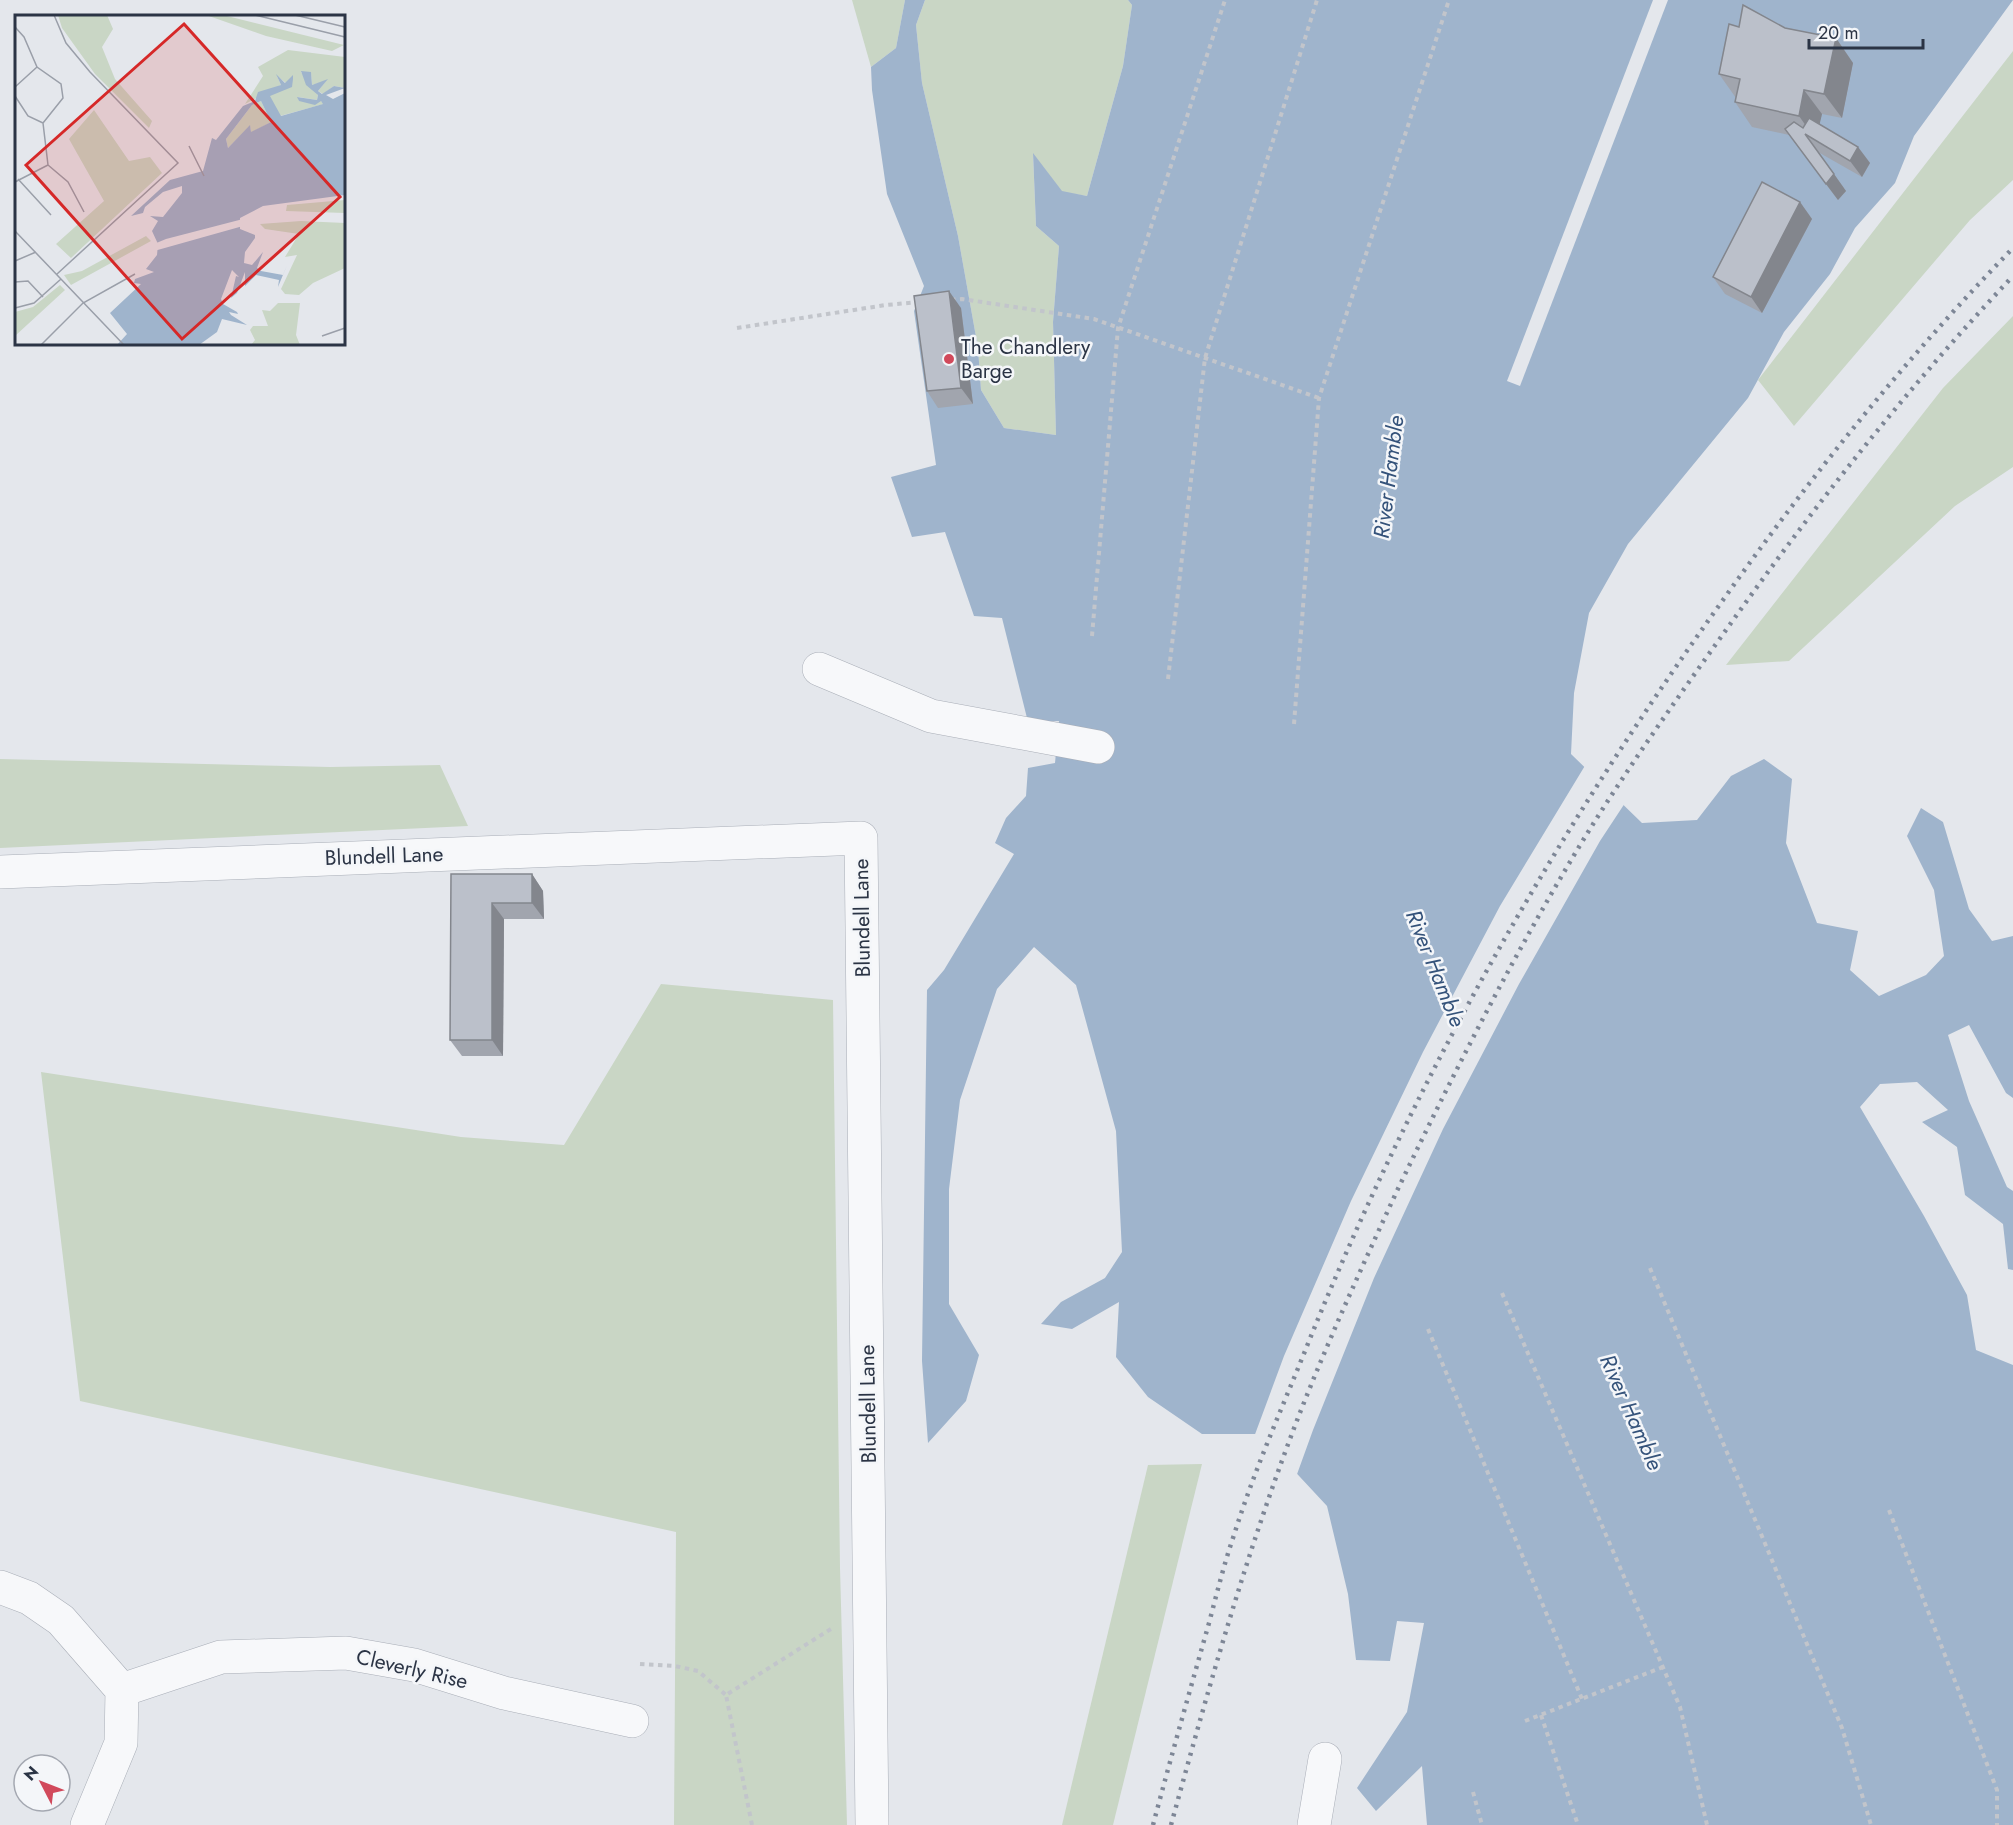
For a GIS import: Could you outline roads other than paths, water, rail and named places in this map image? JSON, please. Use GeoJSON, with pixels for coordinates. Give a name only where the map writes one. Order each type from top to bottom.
{"type":"FeatureCollection","features":[{"type":"Feature","properties":{"kind":"street"},"geometry":{"type":"LineString","coordinates":[[819,669],[931,716],[1098,747]]}},
{"type":"Feature","properties":{"kind":"street","name":"Blundell Lane"},"geometry":{"type":"LineString","coordinates":[[0,872],[861,838],[872,1825]]}},
{"type":"Feature","properties":{"kind":"street"},"geometry":{"type":"LineString","coordinates":[[0,1587],[29,1598],[61,1620],[122,1689],[122,1743],[87,1825]]}},
{"type":"Feature","properties":{"kind":"street","name":"Cleverly Rise"},"geometry":{"type":"LineString","coordinates":[[122,1689],[221,1657],[346,1653],[414,1665],[504,1693],[632,1721]]}},
{"type":"Feature","properties":{"kind":"street"},"geometry":{"type":"LineString","coordinates":[[1314,1825],[1325,1760]]}},
{"type":"Feature","properties":{"kind":"water","name":"River Hamble"},"geometry":{"type":"Polygon","coordinates":[[[905,0],[925,0],[916,25],[922,83],[958,236],[978,348],[981,390],[1004,428],[1056,435],[1053,322],[1059,246],[1036,226],[1033,153],[1062,191],[1087,196],[1123,66],[1132,5],[1128,0],[2013,0],[1914,136],[1895,183],[1855,228],[1830,274],[1784,332],[1748,398],[1628,544],[1589,613],[1574,693],[1571,754],[1642,823],[1697,820],[1731,776],[1764,759],[1792,779],[1786,843],[1817,923],[1858,931],[1850,970],[1879,996],[1926,975],[1944,956],[1934,890],[1907,836],[1921,808],[1943,822],[1969,909],[1992,941],[2013,936],[2013,1098],[2006,1093],[1969,1025],[1948,1035],[1969,1101],[2007,1187],[2013,1191],[2013,1270],[2008,1269],[2003,1224],[1965,1195],[1957,1147],[1922,1122],[1948,1110],[1917,1082],[1880,1084],[1860,1107],[1967,1295],[1976,1350],[2013,1365],[2013,1825],[1427,1825],[1422,1766],[1376,1811],[1357,1788],[1407,1712],[1424,1623],[1397,1621],[1390,1661],[1356,1660],[1348,1594],[1327,1506],[1260,1434],[1202,1434],[1148,1397],[1116,1357],[1119,1302],[1072,1329],[1041,1324],[1061,1302],[1105,1278],[1122,1252],[1116,1131],[1076,985],[1034,947],[997,989],[960,1100],[949,1189],[949,1304],[979,1355],[966,1401],[928,1443],[922,1361],[927,990],[944,970],[1014,854],[995,843],[1006,818],[1026,796],[1028,768],[1055,763],[1059,721],[1028,722],[1002,618],[974,616],[945,532],[912,537],[891,477],[936,465],[914,311],[924,286],[887,194],[872,90],[871,67],[896,48],[905,0]]]}},
{"type":"Feature","properties":{"kind":"railway"},"geometry":{"type":"LineString","coordinates":[[1153,1825],[1227,1557],[1258,1467],[1345,1256],[1390,1157],[1490,965],[1601,779],[1756,554],[1861,418],[1935,332],[2013,248]]}},
{"type":"Feature","properties":{"kind":"railway"},"geometry":{"type":"LineString","coordinates":[[1171,1825],[1244,1572],[1307,1394],[1396,1193],[1510,968],[1559,880],[1620,783],[1764,578],[1831,488],[1901,402],[2013,276]]}},
{"type":"Feature","properties":{"kind":"place","name":"The Chandlery Barge"},"geometry":{"type":"Point","coordinates":[949,359]}}]}
